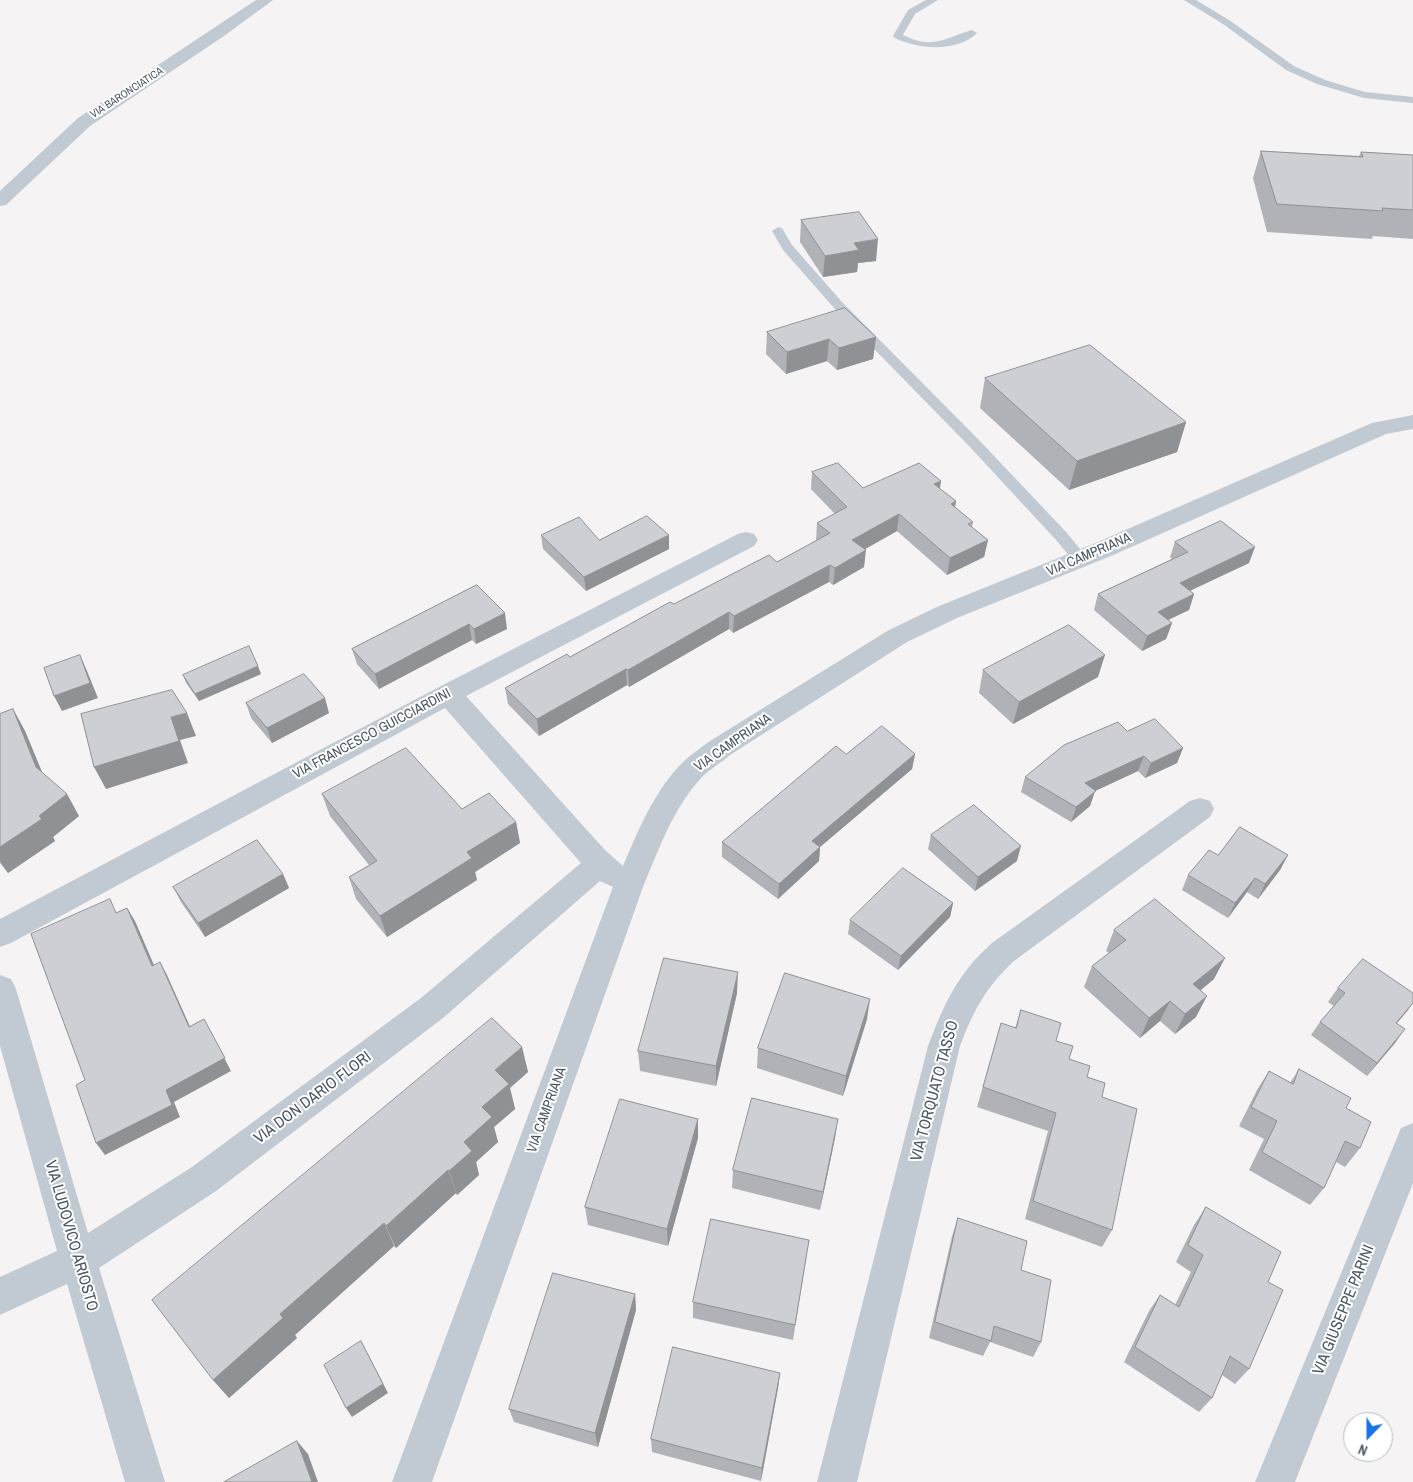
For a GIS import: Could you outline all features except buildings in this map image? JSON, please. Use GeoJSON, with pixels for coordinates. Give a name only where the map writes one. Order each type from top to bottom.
{"type":"FeatureCollection","features":[{"type":"Feature","properties":{"kind":"street","name":"VIA BARONCIATICA"},"geometry":{"type":"LineString","coordinates":[[0,201],[84,122],[266,0]]}},
{"type":"Feature","properties":{"kind":"street","name":"VIA CAMPRIANA"},"geometry":{"type":"LineString","coordinates":[[412,1482],[628,887],[658,819],[673,793],[693,769],[720,748],[898,636],[948,612],[1080,559],[1380,428],[1413,422]]}},
{"type":"Feature","properties":{"kind":"street","name":"VIA FRANCESCO GUICCIARDINI"},"geometry":{"type":"LineString","coordinates":[[0,934],[448,694],[746,540]]}},
{"type":"Feature","properties":{"kind":"street"},"geometry":{"type":"LineString","coordinates":[[448,694],[600,864],[628,887]]}},
{"type":"Feature","properties":{"kind":"street","name":"VIA TORQUATO TASSO"},"geometry":{"type":"LineString","coordinates":[[837,1482],[944,1046],[969,987],[983,969],[1003,952],[1200,809]]}},
{"type":"Feature","properties":{"kind":"street","name":"VIA DON DARIO FLORI"},"geometry":{"type":"LineString","coordinates":[[0,1296],[78,1260],[204,1179],[432,1008],[600,864]]}},
{"type":"Feature","properties":{"kind":"street","name":"VIA LUDOVICO ARIOSTO"},"geometry":{"type":"LineString","coordinates":[[0,989],[78,1260],[145,1482]]}},
{"type":"Feature","properties":{"kind":"street","name":"VIA GIUSEPPE PARINI"},"geometry":{"type":"LineString","coordinates":[[1275,1482],[1413,1139]]}},
{"type":"Feature","properties":{"kind":"lane"},"geometry":{"type":"LineString","coordinates":[[933,0],[912,12],[898,36],[914,44],[945,43],[965,38],[972,34]]}},
{"type":"Feature","properties":{"kind":"lane"},"geometry":{"type":"LineString","coordinates":[[1189,0],[1226,22],[1290,68],[1321,82],[1364,95],[1413,100]]}},
{"type":"Feature","properties":{"kind":"lane"},"geometry":{"type":"LineString","coordinates":[[778,232],[787,247],[838,305],[974,443],[1062,537],[1080,559]]}}]}
